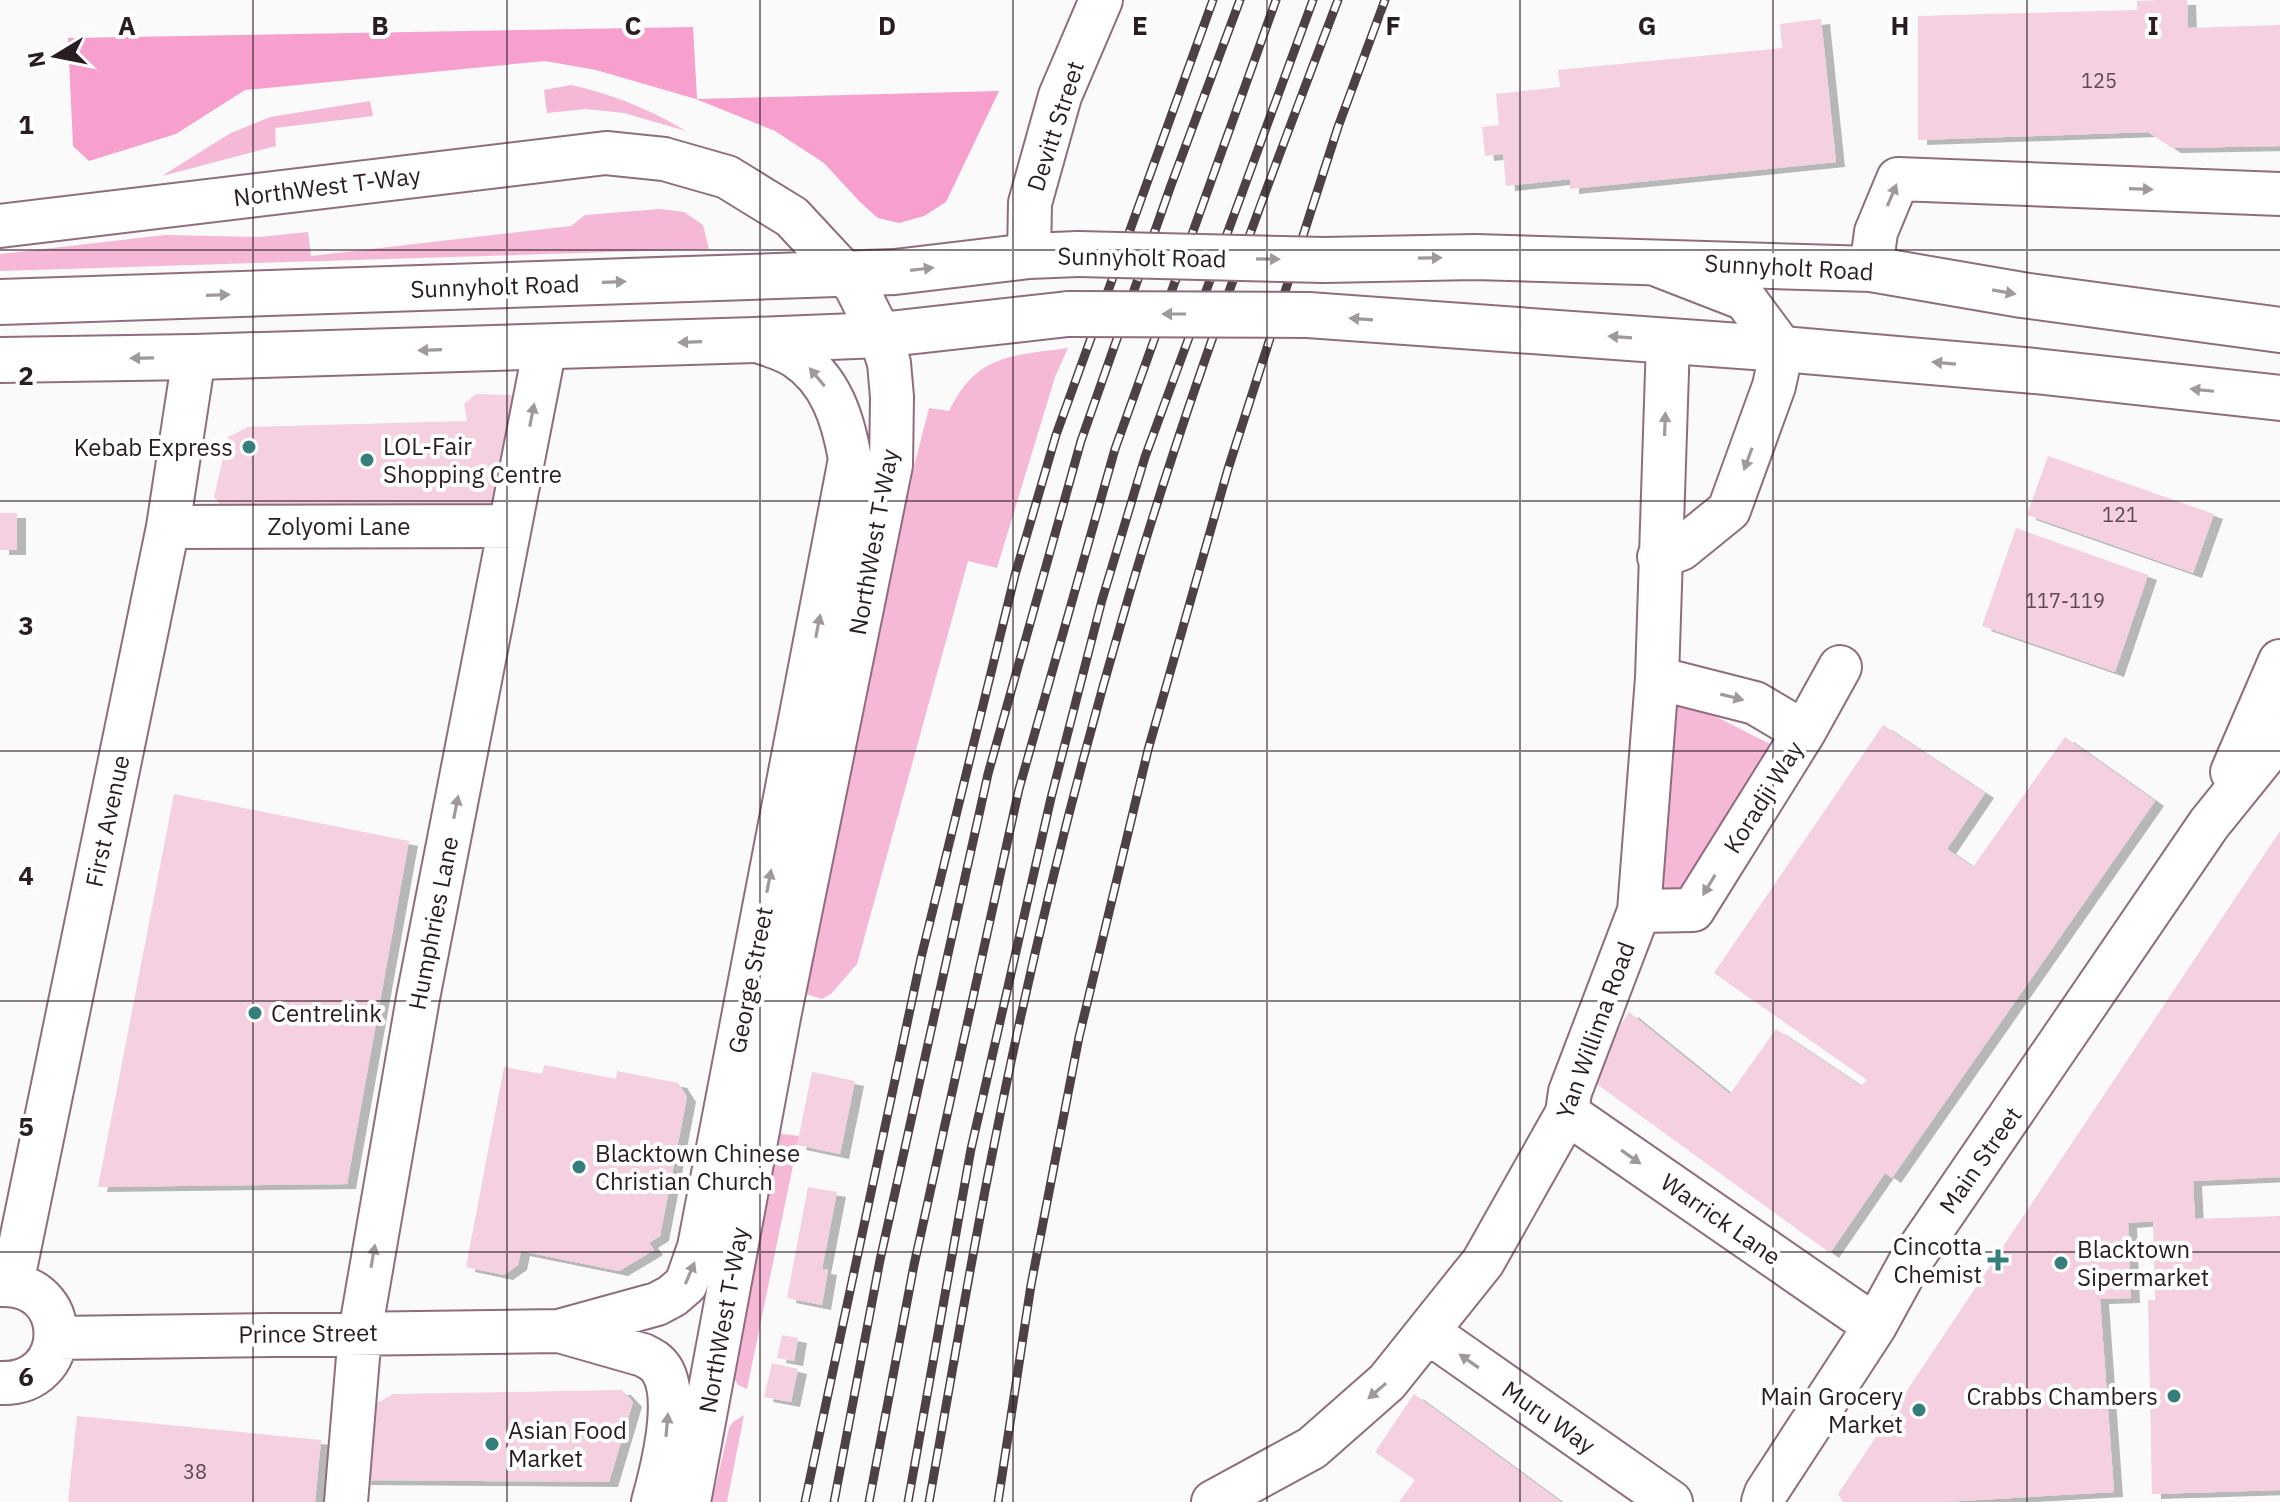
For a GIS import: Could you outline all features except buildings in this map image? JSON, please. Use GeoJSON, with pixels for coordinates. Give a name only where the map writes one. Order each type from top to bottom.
{"type":"FeatureCollection","features":[{"type":"Feature","properties":{"kind":"main road","name":"Sunnyholt Road"},"geometry":{"type":"LineString","coordinates":[[0,302],[895,272],[1029,256],[1078,254],[1324,260],[1475,257],[1871,269],[2022,295],[2280,330]]}},
{"type":"Feature","properties":{"kind":"main road"},"geometry":{"type":"LineString","coordinates":[[0,360],[194,357],[880,335],[1068,314],[1308,315],[1668,341],[1778,367],[2035,371],[2280,398]]}},
{"type":"Feature","properties":{"kind":"street","name":"Devitt Street"},"geometry":{"type":"LineString","coordinates":[[1029,256],[1030,203],[1060,96],[1101,0]]}},
{"type":"Feature","properties":{"kind":"street","name":"NorthWest T-Way"},"geometry":{"type":"LineString","coordinates":[[0,226],[606,153],[664,159],[727,177],[792,217],[856,287],[880,335],[889,363],[891,465],[779,1017],[689,1502]]}},
{"type":"Feature","properties":{"kind":"street"},"geometry":{"type":"LineString","coordinates":[[1871,269],[1876,232],[1898,179],[2280,194]]}},
{"type":"Feature","properties":{"kind":"street"},"geometry":{"type":"LineString","coordinates":[[1648,262],[1745,299],[1778,367],[1729,510],[1681,549],[1659,557]]}},
{"type":"Feature","properties":{"kind":"street","name":"George Street"},"geometry":{"type":"LineString","coordinates":[[559,1331],[657,1304],[672,1296],[686,1284],[699,1247],[850,459],[845,429],[836,404],[817,374],[794,355],[755,340]]}},
{"type":"Feature","properties":{"kind":"street","name":"Yan Willima Road"},"geometry":{"type":"LineString","coordinates":[[1213,1502],[1312,1448],[1387,1382],[1483,1262],[1567,1113],[1570,1092],[1639,911],[1657,678],[1668,341]]}},
{"type":"Feature","properties":{"kind":"street","name":"Humphries Lane"},"geometry":{"type":"LineString","coordinates":[[346,1502],[360,1333],[421,983],[545,347]]}},
{"type":"Feature","properties":{"kind":"street","name":"First Avenue"},"geometry":{"type":"LineString","coordinates":[[6,1284],[168,527],[194,357]]}},
{"type":"Feature","properties":{"kind":"street","name":"Zolyomi Lane"},"geometry":{"type":"LineString","coordinates":[[168,527],[510,526]]}},
{"type":"Feature","properties":{"kind":"street","name":"Main Street"},"geometry":{"type":"LineString","coordinates":[[2209,824],[2280,661]]}},
{"type":"Feature","properties":{"kind":"street"},"geometry":{"type":"LineString","coordinates":[[1804,732],[1840,667]]}},
{"type":"Feature","properties":{"kind":"street","name":"Koradji Way"},"geometry":{"type":"LineString","coordinates":[[1639,911],[1693,910],[1804,732],[1755,703],[1657,678]]}},
{"type":"Feature","properties":{"kind":"street","name":"Main Street"},"geometry":{"type":"LineString","coordinates":[[1763,1502],[1875,1326],[1910,1262],[2209,824],[2280,736]]}},
{"type":"Feature","properties":{"kind":"street","name":"Warrick Lane"},"geometry":{"type":"LineString","coordinates":[[1567,1113],[1875,1326]]}},
{"type":"Feature","properties":{"kind":"street"},"geometry":{"type":"LineString","coordinates":[[0,1383],[28,1379],[43,1368],[52,1354],[56,1338],[55,1322],[40,1296],[27,1288],[6,1284]]}},
{"type":"Feature","properties":{"kind":"street"},"geometry":{"type":"LineString","coordinates":[[559,1331],[643,1355],[655,1361],[664,1372],[669,1389],[669,1412],[653,1502]]}},
{"type":"Feature","properties":{"kind":"street","name":"Prince Street"},"geometry":{"type":"LineString","coordinates":[[56,1338],[559,1331]]}},
{"type":"Feature","properties":{"kind":"street","name":"Muru Way"},"geometry":{"type":"LineString","coordinates":[[1428,1332],[1671,1502]]}},
{"type":"Feature","properties":{"kind":"shaded area"},"geometry":{"type":"Polygon","coordinates":[[[693,27],[697,99],[999,91],[946,202],[924,216],[899,223],[878,218],[824,163],[775,131],[696,99],[596,70],[545,61],[245,90],[176,134],[89,161],[73,146],[68,38],[693,27]]]}},
{"type":"Feature","properties":{"kind":"shaded area"},"geometry":{"type":"Polygon","coordinates":[[[571,85],[630,103],[686,131],[624,113],[586,109],[547,113],[544,90],[571,85]]]}},
{"type":"Feature","properties":{"kind":"shaded area"},"geometry":{"type":"Polygon","coordinates":[[[370,101],[373,116],[275,128],[276,146],[162,176],[229,134],[270,117],[370,101]]]}},
{"type":"Feature","properties":{"kind":"shaded area"},"geometry":{"type":"Polygon","coordinates":[[[660,209],[684,212],[703,225],[709,249],[0,271],[0,254],[165,235],[260,237],[308,232],[311,256],[571,226],[585,215],[660,209]]]}},
{"type":"Feature","properties":{"kind":"shaded area"},"geometry":{"type":"Polygon","coordinates":[[[1068,348],[1055,377],[997,568],[968,561],[857,964],[831,994],[822,999],[803,993],[877,626],[929,408],[949,411],[971,378],[997,361],[1068,348]]]}},
{"type":"Feature","properties":{"kind":"shaded area"},"geometry":{"type":"Polygon","coordinates":[[[1669,693],[1774,746],[1686,898],[1650,897],[1669,693]]]}},
{"type":"Feature","properties":{"kind":"shaded area"},"geometry":{"type":"Polygon","coordinates":[[[774,1133],[799,1136],[747,1389],[738,1385],[733,1376],[774,1133]]]}},
{"type":"Feature","properties":{"kind":"shaded area"},"geometry":{"type":"Polygon","coordinates":[[[744,1415],[727,1502],[712,1502],[729,1428],[744,1415]]]}},
{"type":"Feature","properties":{"kind":"railway"},"geometry":{"type":"LineString","coordinates":[[805,1502],[921,958],[1015,575],[1056,435],[1213,0]]}},
{"type":"Feature","properties":{"kind":"railway"},"geometry":{"type":"LineString","coordinates":[[834,1502],[880,1260],[988,774],[1081,441],[1240,0]]}},
{"type":"Feature","properties":{"kind":"railway"},"geometry":{"type":"LineString","coordinates":[[869,1502],[914,1265],[1019,789],[1115,449],[1276,0]]}},
{"type":"Feature","properties":{"kind":"railway"},"geometry":{"type":"LineString","coordinates":[[908,1502],[971,1149],[1051,798],[1102,600],[1145,457],[1313,0]]}},
{"type":"Feature","properties":{"kind":"railway"},"geometry":{"type":"LineString","coordinates":[[929,1502],[1006,1086],[1036,948],[1088,742],[1173,453],[1253,225],[1338,0]]}},
{"type":"Feature","properties":{"kind":"railway"},"geometry":{"type":"LineString","coordinates":[[998,1502],[1031,1285],[1079,1037],[1148,750],[1228,469],[1338,127],[1385,0]]}},
{"type":"Feature","properties":{"kind":"place","name":"Kebab Express"},"geometry":{"type":"Point","coordinates":[249,447]}},
{"type":"Feature","properties":{"kind":"place","name":"LOL-Fair Shopping Centre"},"geometry":{"type":"Point","coordinates":[367,460]}},
{"type":"Feature","properties":{"kind":"place","name":"Centrelink"},"geometry":{"type":"Point","coordinates":[255,1013]}},
{"type":"Feature","properties":{"kind":"place","name":"Blacktown Chinese Christian Church"},"geometry":{"type":"Point","coordinates":[579,1167]}},
{"type":"Feature","properties":{"kind":"place","name":"Cincotta Chemist"},"geometry":{"type":"Point","coordinates":[1998,1260]}},
{"type":"Feature","properties":{"kind":"place","name":"Blacktown Sipermarket"},"geometry":{"type":"Point","coordinates":[2061,1263]}},
{"type":"Feature","properties":{"kind":"place","name":"Crabbs Chambers"},"geometry":{"type":"Point","coordinates":[2174,1396]}},
{"type":"Feature","properties":{"kind":"place","name":"Main Grocery Market"},"geometry":{"type":"Point","coordinates":[1919,1410]}},
{"type":"Feature","properties":{"kind":"place","name":"Asian Food Market"},"geometry":{"type":"Point","coordinates":[492,1444]}}]}
